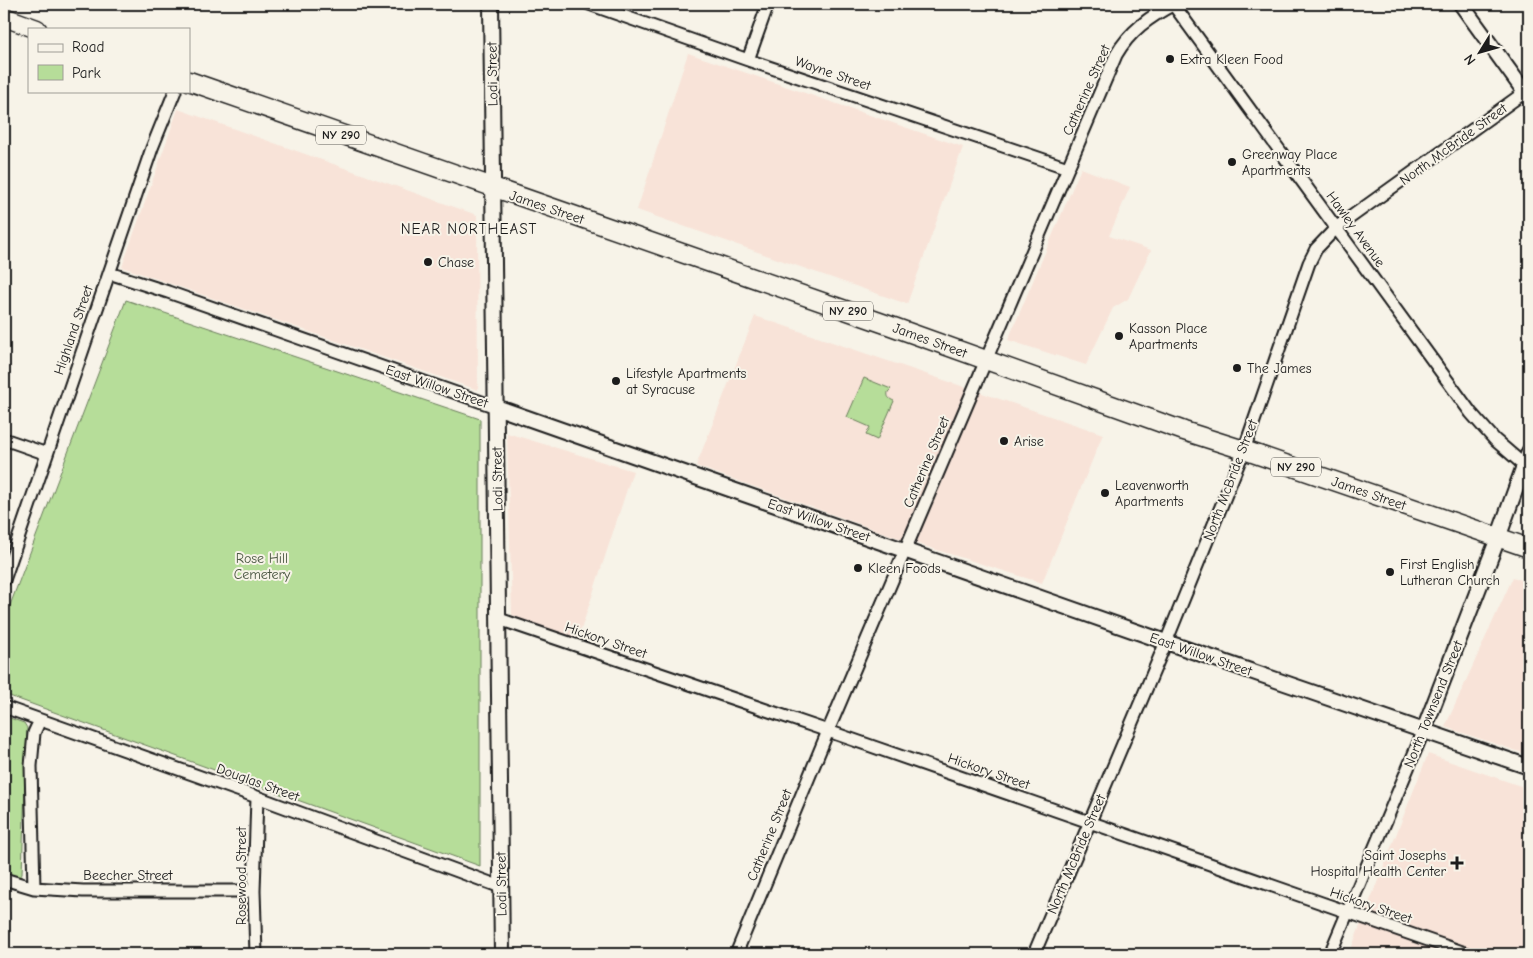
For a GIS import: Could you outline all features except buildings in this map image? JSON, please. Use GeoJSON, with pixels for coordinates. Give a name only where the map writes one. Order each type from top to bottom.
{"type":"FeatureCollection","features":[{"type":"Feature","properties":{"kind":"main road"},"geometry":{"type":"LineString","coordinates":[[4,17],[34,28]]}},
{"type":"Feature","properties":{"kind":"main road","name":"James Street"},"geometry":{"type":"LineString","coordinates":[[190,82],[1184,431],[1529,548]]}},
{"type":"Feature","properties":{"kind":"street","name":"Lodi Street"},"geometry":{"type":"LineString","coordinates":[[492,4],[502,954]]}},
{"type":"Feature","properties":{"kind":"street","name":"Wayne Street"},"geometry":{"type":"LineString","coordinates":[[589,4],[1068,168]]}},
{"type":"Feature","properties":{"kind":"street"},"geometry":{"type":"LineString","coordinates":[[748,60],[768,4]]}},
{"type":"Feature","properties":{"kind":"street","name":"Catherine Street"},"geometry":{"type":"LineString","coordinates":[[736,954],[828,731],[1116,55],[1135,29],[1154,14],[1173,4]]}},
{"type":"Feature","properties":{"kind":"street","name":"Hawley Avenue"},"geometry":{"type":"LineString","coordinates":[[1173,4],[1471,413],[1495,440],[1527,458]]}},
{"type":"Feature","properties":{"kind":"street"},"geometry":{"type":"LineString","coordinates":[[1460,4],[1528,93]]}},
{"type":"Feature","properties":{"kind":"street","name":"Highland Street"},"geometry":{"type":"LineString","coordinates":[[4,580],[152,148],[175,92]]}},
{"type":"Feature","properties":{"kind":"street","name":"North McBride Street"},"geometry":{"type":"LineString","coordinates":[[1034,954],[1166,642],[1244,450],[1309,263],[1316,249],[1337,228],[1528,93]]}},
{"type":"Feature","properties":{"kind":"street","name":"East Willow Street"},"geometry":{"type":"LineString","coordinates":[[109,273],[183,297],[1166,642],[1529,767]]}},
{"type":"Feature","properties":{"kind":"street"},"geometry":{"type":"LineString","coordinates":[[4,439],[47,454]]}},
{"type":"Feature","properties":{"kind":"street","name":"North Townsend Street"},"geometry":{"type":"LineString","coordinates":[[1330,954],[1424,730],[1527,458]]}},
{"type":"Feature","properties":{"kind":"street","name":"Hickory Street"},"geometry":{"type":"LineString","coordinates":[[499,619],[828,731],[1468,954]]}},
{"type":"Feature","properties":{"kind":"street","name":"Douglas Street"},"geometry":{"type":"LineString","coordinates":[[4,707],[257,797],[501,887]]}},
{"type":"Feature","properties":{"kind":"street"},"geometry":{"type":"LineString","coordinates":[[34,888],[31,766],[34,733],[40,720]]}},
{"type":"Feature","properties":{"kind":"street","name":"Rosewood Street"},"geometry":{"type":"LineString","coordinates":[[256,954],[254,891],[257,797]]}},
{"type":"Feature","properties":{"kind":"street","name":"Beecher Street"},"geometry":{"type":"LineString","coordinates":[[4,879],[34,888],[254,891]]}},
{"type":"Feature","properties":{"kind":"shaded area"},"geometry":{"type":"Polygon","coordinates":[[[688,53],[963,147],[907,304],[637,210],[688,53]]]}},
{"type":"Feature","properties":{"kind":"shaded area"},"geometry":{"type":"Polygon","coordinates":[[[178,109],[477,215],[478,390],[122,267],[178,109]]]}},
{"type":"Feature","properties":{"kind":"shaded area"},"geometry":{"type":"Polygon","coordinates":[[[1081,168],[1130,187],[1109,236],[1151,250],[1128,299],[1113,308],[1086,365],[1008,340],[1081,168]]]}},
{"type":"Feature","properties":{"kind":"shaded area"},"geometry":{"type":"Polygon","coordinates":[[[755,316],[1103,434],[1042,583],[899,538],[696,466],[755,316]]]}},
{"type":"Feature","properties":{"kind":"shaded area"},"geometry":{"type":"Polygon","coordinates":[[[507,433],[633,471],[577,642],[512,615],[507,433]]]}},
{"type":"Feature","properties":{"kind":"shaded area"},"geometry":{"type":"Polygon","coordinates":[[[1513,577],[1529,583],[1529,755],[1445,727],[1513,577]]]}},
{"type":"Feature","properties":{"kind":"shaded area","name":"Saint Josephs Hospital Health Center"},"geometry":{"type":"Polygon","coordinates":[[[1428,754],[1529,789],[1529,954],[1349,954],[1428,754]]]}},
{"type":"Feature","properties":{"kind":"green space","name":"Rose Hill Cemetery"},"geometry":{"type":"Polygon","coordinates":[[[126,300],[480,419],[480,866],[4,694],[4,621],[126,300]]]}},
{"type":"Feature","properties":{"kind":"green space"},"geometry":{"type":"Polygon","coordinates":[[[864,378],[891,389],[888,395],[894,401],[877,440],[866,435],[870,427],[847,417],[864,378]]]}},
{"type":"Feature","properties":{"kind":"green space"},"geometry":{"type":"Polygon","coordinates":[[[4,716],[24,723],[27,728],[22,874],[20,878],[4,872],[4,716]]]}},
{"type":"Feature","properties":{"kind":"place","name":"Extra Kleen Food"},"geometry":{"type":"Point","coordinates":[1170,59]}},
{"type":"Feature","properties":{"kind":"place","name":"Greenway Place Apartments"},"geometry":{"type":"Point","coordinates":[1232,162]}},
{"type":"Feature","properties":{"kind":"place","name":"Chase"},"geometry":{"type":"Point","coordinates":[428,262]}},
{"type":"Feature","properties":{"kind":"place","name":"Kasson Place Apartments"},"geometry":{"type":"Point","coordinates":[1119,336]}},
{"type":"Feature","properties":{"kind":"place","name":"The James"},"geometry":{"type":"Point","coordinates":[1237,368]}},
{"type":"Feature","properties":{"kind":"place","name":"Lifestyle Apartments at Syracuse"},"geometry":{"type":"Point","coordinates":[616,381]}},
{"type":"Feature","properties":{"kind":"place","name":"Arise"},"geometry":{"type":"Point","coordinates":[1004,441]}},
{"type":"Feature","properties":{"kind":"place","name":"Leavenworth Apartments"},"geometry":{"type":"Point","coordinates":[1105,493]}},
{"type":"Feature","properties":{"kind":"place","name":"Kleen Foods"},"geometry":{"type":"Point","coordinates":[858,568]}},
{"type":"Feature","properties":{"kind":"place","name":"First English Lutheran Church"},"geometry":{"type":"Point","coordinates":[1390,572]}},
{"type":"Feature","properties":{"kind":"place","name":"Saint Josephs Hospital Health Center"},"geometry":{"type":"Point","coordinates":[1457,863]}},
{"type":"Feature","properties":{"kind":"district","name":"NEAR NORTHEAST"},"geometry":{"type":"Point","coordinates":[469,229]}}]}
